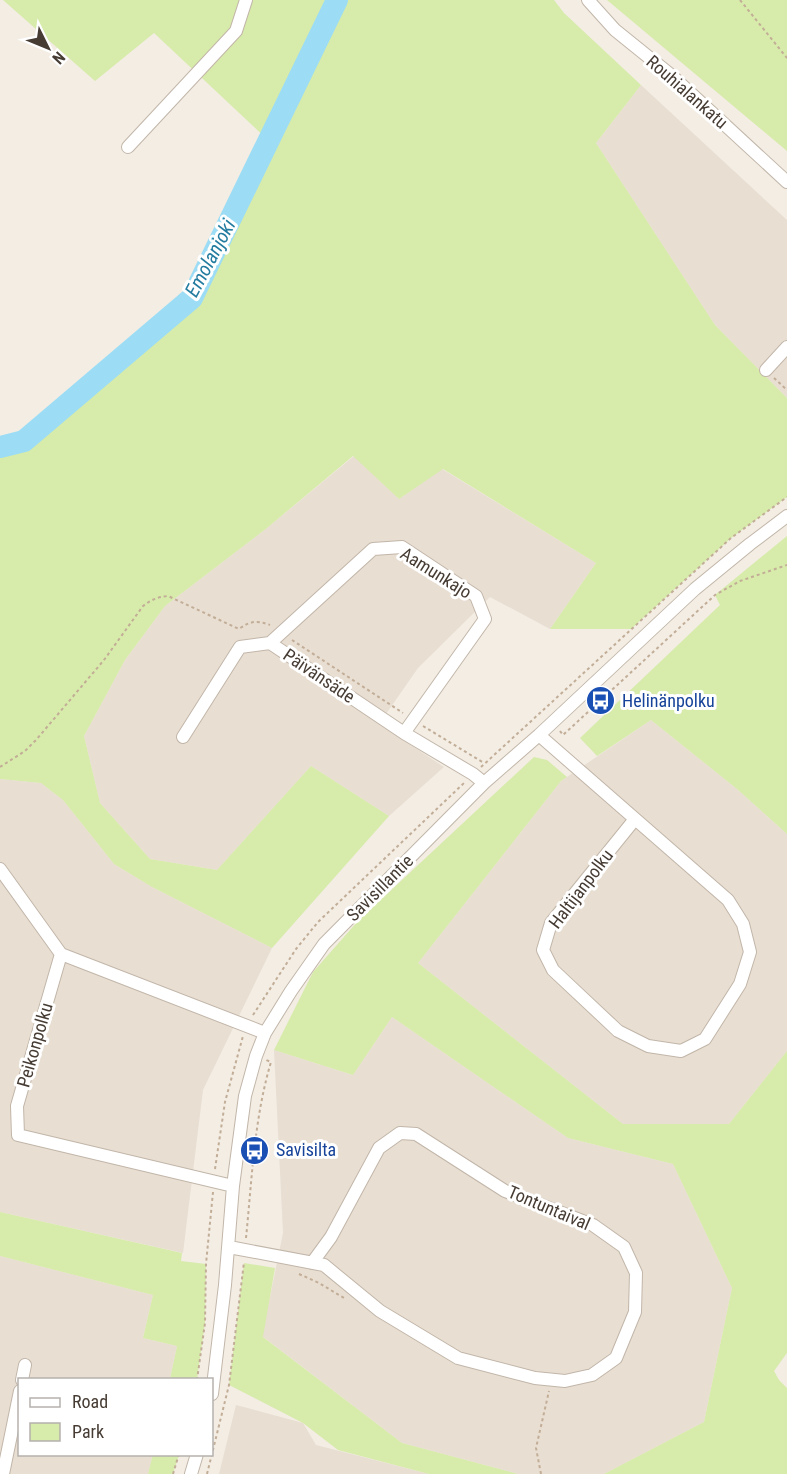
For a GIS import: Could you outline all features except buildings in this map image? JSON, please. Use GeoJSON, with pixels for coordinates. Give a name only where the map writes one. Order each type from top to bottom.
{"type":"FeatureCollection","features":[{"type":"Feature","properties":{"kind":"street"},"geometry":{"type":"LineString","coordinates":[[128,147],[236,31],[246,0]]}},
{"type":"Feature","properties":{"kind":"street","name":"Rouhialankatu"},"geometry":{"type":"LineString","coordinates":[[588,0],[615,30],[672,76],[787,182]]}},
{"type":"Feature","properties":{"kind":"street"},"geometry":{"type":"LineString","coordinates":[[766,370],[787,347]]}},
{"type":"Feature","properties":{"kind":"street","name":"Savisillantie"},"geometry":{"type":"LineString","coordinates":[[213,1385],[229,1247],[233,1185],[245,1096],[265,1033],[291,990],[324,944],[484,783],[539,735],[695,589],[787,516]]}},
{"type":"Feature","properties":{"kind":"street","name":"Aamunkajo"},"geometry":{"type":"LineString","coordinates":[[270,643],[373,549],[402,547],[476,596],[485,619],[404,733]]}},
{"type":"Feature","properties":{"kind":"street","name":"Päivänsäde"},"geometry":{"type":"LineString","coordinates":[[183,737],[240,647],[270,643],[404,733],[473,774],[484,783]]}},
{"type":"Feature","properties":{"kind":"street","name":"Haltijanpolku"},"geometry":{"type":"LineString","coordinates":[[539,735],[728,900],[743,924],[750,952],[740,984],[705,1039],[681,1051],[648,1046],[618,1031],[553,970],[543,950],[551,923],[635,819]]}},
{"type":"Feature","properties":{"kind":"street"},"geometry":{"type":"LineString","coordinates":[[0,869],[61,954],[265,1033]]}},
{"type":"Feature","properties":{"kind":"street","name":"Peikonpolku"},"geometry":{"type":"LineString","coordinates":[[61,954],[17,1106],[18,1135],[233,1185]]}},
{"type":"Feature","properties":{"kind":"street","name":"Tontuntaival"},"geometry":{"type":"LineString","coordinates":[[229,1247],[245,1249],[312,1263],[324,1265],[380,1311],[458,1358],[535,1378],[565,1381],[592,1375],[616,1359],[635,1312],[636,1273],[624,1247],[593,1225],[505,1191],[416,1134],[400,1133],[379,1149],[331,1237],[312,1263]]}},
{"type":"Feature","properties":{"kind":"street"},"geometry":{"type":"LineString","coordinates":[[22,1378],[25,1365]]}},
{"type":"Feature","properties":{"kind":"street"},"geometry":{"type":"LineString","coordinates":[[3,1474],[18,1401]]}},
{"type":"Feature","properties":{"kind":"street"},"geometry":{"type":"LineString","coordinates":[[191,1474],[197,1456]]}},
{"type":"Feature","properties":{"kind":"path"},"geometry":{"type":"LineString","coordinates":[[740,0],[787,58]]}},
{"type":"Feature","properties":{"kind":"path"},"geometry":{"type":"LineString","coordinates":[[766,370],[787,390]]}},
{"type":"Feature","properties":{"kind":"path"},"geometry":{"type":"LineString","coordinates":[[563,735],[715,595],[740,581],[787,565]]}},
{"type":"Feature","properties":{"kind":"path"},"geometry":{"type":"LineString","coordinates":[[0,767],[25,751],[36,740],[104,660],[143,606],[158,597],[168,596],[239,629],[249,622],[269,624],[413,720],[485,764]]}},
{"type":"Feature","properties":{"kind":"path"},"geometry":{"type":"LineString","coordinates":[[197,1378],[205,1323],[214,1180],[231,1073],[246,1027],[296,949],[318,922],[540,713]]}},
{"type":"Feature","properties":{"kind":"path"},"geometry":{"type":"LineString","coordinates":[[213,1450],[229,1385],[245,1249],[256,1126],[261,1095],[271,1062]]}},
{"type":"Feature","properties":{"kind":"path"},"geometry":{"type":"LineString","coordinates":[[541,1474],[536,1448],[552,1380]]}},
{"type":"Feature","properties":{"kind":"path"},"geometry":{"type":"LineString","coordinates":[[173,1474],[179,1456]]}},
{"type":"Feature","properties":{"kind":"path"},"geometry":{"type":"LineString","coordinates":[[207,1474],[211,1456]]}},
{"type":"Feature","properties":{"kind":"shaded area"},"geometry":{"type":"Polygon","coordinates":[[[641,85],[787,220],[787,398],[715,325],[596,143],[641,85]]]}},
{"type":"Feature","properties":{"kind":"shaded area"},"geometry":{"type":"Polygon","coordinates":[[[354,456],[399,499],[442,469],[596,563],[550,629],[490,597],[418,668],[379,724],[444,767],[389,816],[311,766],[217,870],[150,859],[100,803],[84,736],[125,660],[165,606],[267,528],[354,456]]]}},
{"type":"Feature","properties":{"kind":"shaded area"},"geometry":{"type":"Polygon","coordinates":[[[651,720],[737,789],[787,834],[787,1051],[729,1124],[623,1124],[418,963],[561,781],[651,720]]]}},
{"type":"Feature","properties":{"kind":"shaded area"},"geometry":{"type":"Polygon","coordinates":[[[0,779],[41,783],[63,800],[114,864],[152,887],[272,948],[203,1090],[183,1253],[0,1212],[0,779]]]}},
{"type":"Feature","properties":{"kind":"shaded area"},"geometry":{"type":"Polygon","coordinates":[[[392,1017],[568,1138],[673,1164],[732,1288],[704,1422],[604,1474],[518,1474],[402,1443],[262,1336],[283,1233],[274,1050],[353,1075],[392,1017]]]}},
{"type":"Feature","properties":{"kind":"shaded area"},"geometry":{"type":"Polygon","coordinates":[[[0,1256],[153,1295],[143,1338],[177,1346],[170,1378],[18,1378],[18,1456],[153,1456],[148,1474],[0,1474],[0,1256]]]}},
{"type":"Feature","properties":{"kind":"shaded area"},"geometry":{"type":"Polygon","coordinates":[[[236,1405],[303,1423],[316,1445],[429,1474],[219,1474],[236,1405]]]}},
{"type":"Feature","properties":{"kind":"green space"},"geometry":{"type":"Polygon","coordinates":[[[3,0],[554,0],[564,13],[641,85],[596,143],[715,325],[787,398],[787,497],[731,538],[631,629],[550,629],[596,563],[443,469],[399,499],[353,456],[267,528],[165,606],[125,660],[84,736],[100,803],[150,859],[217,870],[311,766],[389,816],[272,948],[152,887],[114,864],[63,800],[41,783],[0,779],[0,440],[25,441],[192,298],[269,141],[154,33],[95,81],[3,0]]]}},
{"type":"Feature","properties":{"kind":"green space"},"geometry":{"type":"Polygon","coordinates":[[[607,0],[787,0],[787,151],[607,0]]]}},
{"type":"Feature","properties":{"kind":"green space"},"geometry":{"type":"Polygon","coordinates":[[[787,536],[787,834],[737,789],[651,720],[597,756],[580,738],[720,605],[715,595],[787,536]]]}},
{"type":"Feature","properties":{"kind":"green space"},"geometry":{"type":"Polygon","coordinates":[[[534,757],[547,760],[567,777],[561,781],[418,963],[623,1124],[729,1124],[787,1051],[787,1353],[774,1371],[787,1388],[787,1474],[604,1474],[704,1422],[732,1288],[673,1164],[568,1138],[392,1017],[353,1075],[274,1050],[313,972],[358,921],[534,757]]]}},
{"type":"Feature","properties":{"kind":"green space"},"geometry":{"type":"Polygon","coordinates":[[[0,1212],[182,1253],[181,1261],[206,1264],[205,1323],[197,1378],[170,1378],[177,1346],[143,1338],[153,1295],[0,1256],[0,1212]]]}},
{"type":"Feature","properties":{"kind":"green space"},"geometry":{"type":"Polygon","coordinates":[[[244,1263],[275,1268],[263,1337],[402,1443],[518,1474],[429,1474],[338,1450],[303,1423],[229,1385],[244,1263]]]}},
{"type":"Feature","properties":{"kind":"green space"},"geometry":{"type":"Polygon","coordinates":[[[152,1456],[179,1456],[173,1474],[148,1474],[152,1456]]]}},
{"type":"Feature","properties":{"kind":"waterway","name":"Emolanjoki"},"geometry":{"type":"LineString","coordinates":[[0,447],[24,441],[192,298],[337,0]]}},
{"type":"Feature","properties":{"kind":"place","name":"Helinänpolku"},"geometry":{"type":"Point","coordinates":[601,701]}},
{"type":"Feature","properties":{"kind":"place","name":"Savisilta"},"geometry":{"type":"Point","coordinates":[255,1150]}}]}
